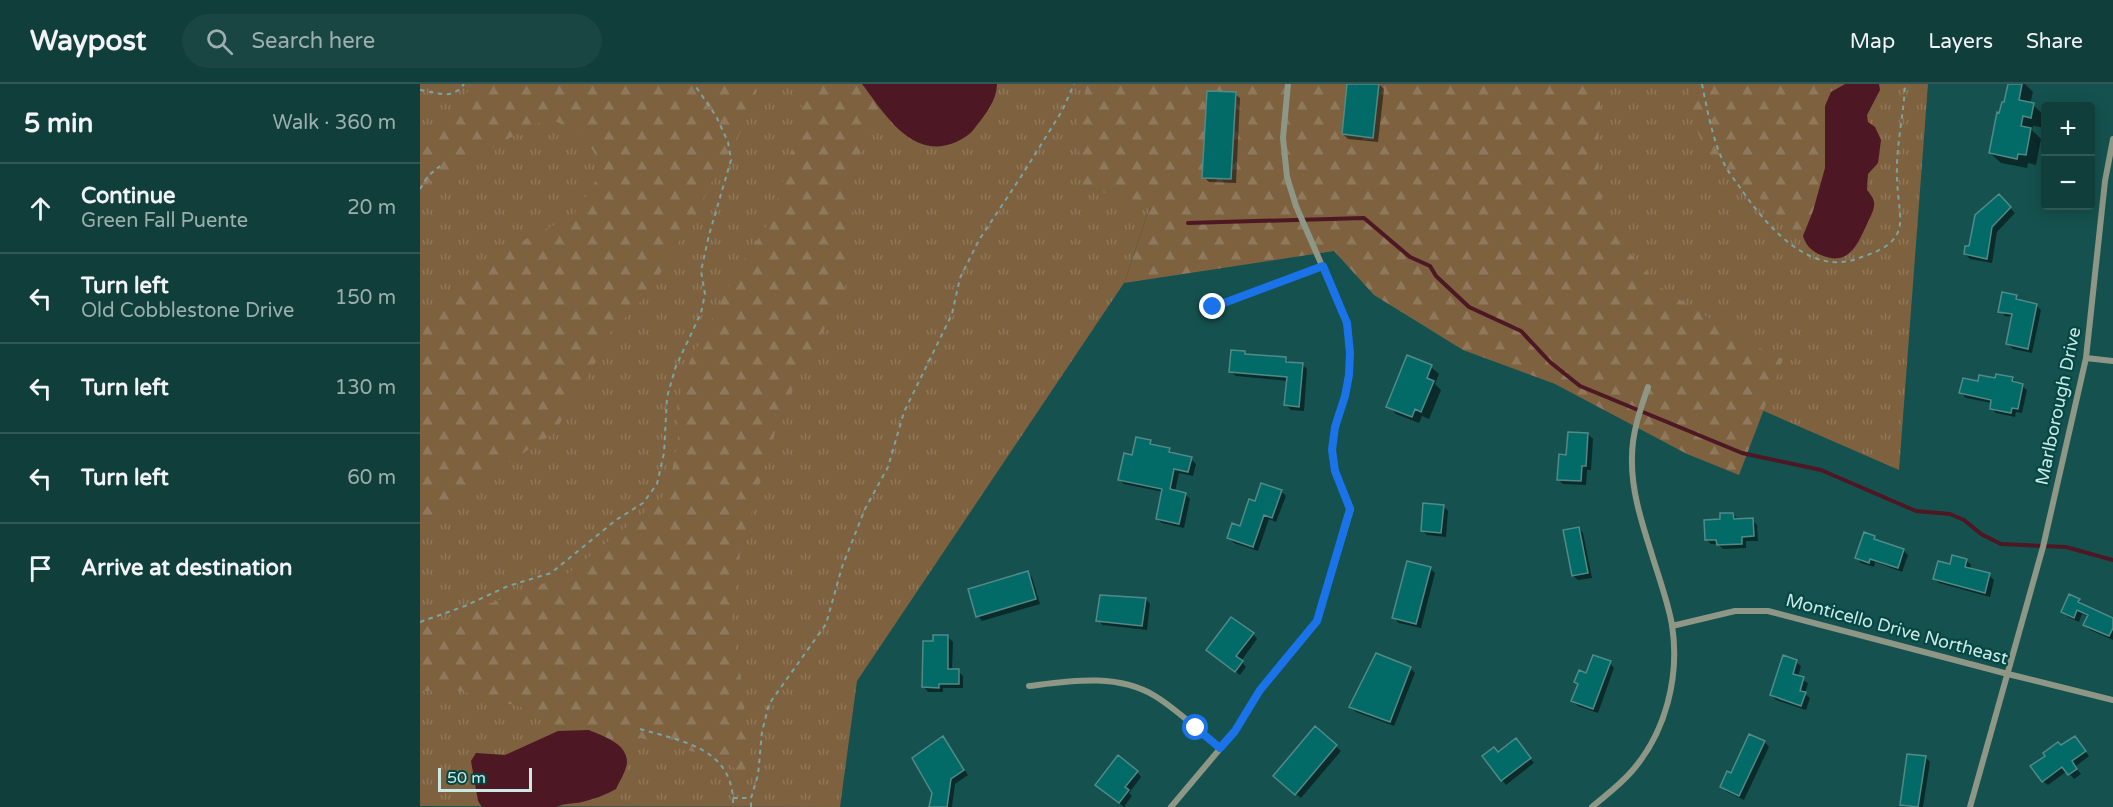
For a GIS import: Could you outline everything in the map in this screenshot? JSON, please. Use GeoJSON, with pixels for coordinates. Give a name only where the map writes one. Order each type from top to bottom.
{"type":"FeatureCollection","features":[{"type":"Feature","properties":{"kind":"street"},"geometry":{"type":"LineString","coordinates":[[1171,807],[1235,731],[1260,690],[1317,621],[1350,509],[1335,471],[1332,450],[1335,427],[1349,375],[1350,353],[1347,323],[1296,206],[1287,177],[1283,138],[1288,84]]}},
{"type":"Feature","properties":{"kind":"street","name":"Marlborough Drive"},"geometry":{"type":"LineString","coordinates":[[1971,807],[2043,547],[2086,358],[2105,181],[2113,139]]}},
{"type":"Feature","properties":{"kind":"street"},"geometry":{"type":"LineString","coordinates":[[2086,358],[2113,361]]}},
{"type":"Feature","properties":{"kind":"street"},"geometry":{"type":"LineString","coordinates":[[1592,807],[1619,785],[1634,769],[1662,721],[1671,691],[1672,626],[1638,509],[1632,479],[1634,434],[1639,410],[1648,387]]}},
{"type":"Feature","properties":{"kind":"street","name":"Monticello Drive Northeast"},"geometry":{"type":"LineString","coordinates":[[1672,626],[1735,611],[1768,611],[2113,700]]}},
{"type":"Feature","properties":{"kind":"street"},"geometry":{"type":"LineString","coordinates":[[1029,686],[1080,680],[1135,687],[1156,696],[1220,748]]}},
{"type":"Feature","properties":{"kind":"lane"},"geometry":{"type":"LineString","coordinates":[[1213,307],[1323,266]]}},
{"type":"Feature","properties":{"kind":"path"},"geometry":{"type":"LineString","coordinates":[[420,90],[452,95],[464,84]]}},
{"type":"Feature","properties":{"kind":"path"},"geometry":{"type":"LineString","coordinates":[[420,622],[465,606],[508,586],[551,573],[616,520],[643,503],[657,484],[664,453],[667,397],[676,366],[701,313],[705,294],[701,271],[731,160],[728,142],[716,116],[694,84]]}},
{"type":"Feature","properties":{"kind":"path"},"geometry":{"type":"LineString","coordinates":[[751,807],[751,798],[758,775],[762,732],[769,704],[825,624],[842,567],[865,509],[888,467],[904,412],[952,314],[960,278],[979,240],[1062,111],[1074,84]]}},
{"type":"Feature","properties":{"kind":"path"},"geometry":{"type":"LineString","coordinates":[[1702,84],[1722,161],[1750,203],[1780,236],[1800,250],[1832,263],[1855,260],[1886,247],[1896,237],[1900,228],[1897,175],[1905,84]]}},
{"type":"Feature","properties":{"kind":"path"},"geometry":{"type":"LineString","coordinates":[[420,189],[428,176],[440,166]]}},
{"type":"Feature","properties":{"kind":"path"},"geometry":{"type":"LineString","coordinates":[[640,729],[695,745],[713,756],[725,771],[733,790],[733,807]]}},
{"type":"Feature","properties":{"kind":"path"},"geometry":{"type":"LineString","coordinates":[[733,798],[751,798]]}},
{"type":"Feature","properties":{"kind":"green space"},"geometry":{"type":"Polygon","coordinates":[[[420,84],[1192,84],[1124,283],[857,681],[840,807],[420,806],[420,84]]]}},
{"type":"Feature","properties":{"kind":"green space"},"geometry":{"type":"Polygon","coordinates":[[[474,84],[753,84],[757,90],[743,128],[712,181],[698,212],[669,257],[651,291],[610,333],[592,369],[554,433],[505,465],[420,537],[420,314],[472,272],[531,236],[572,217],[601,173],[600,162],[583,135],[549,118],[420,188],[420,148],[474,84]]]}},
{"type":"Feature","properties":{"kind":"green space"},"geometry":{"type":"Polygon","coordinates":[[[810,84],[862,84],[884,113],[864,145],[851,177],[854,225],[844,295],[796,378],[772,440],[740,554],[731,621],[741,678],[750,760],[742,776],[724,758],[661,745],[641,738],[616,743],[589,730],[558,731],[525,708],[459,691],[420,691],[420,621],[451,618],[566,575],[659,501],[669,488],[678,438],[677,404],[689,363],[736,272],[772,218],[793,148],[802,105],[810,84]]]}},
{"type":"Feature","properties":{"kind":"green space"},"geometry":{"type":"Polygon","coordinates":[[[1087,84],[1601,84],[1599,183],[1606,222],[1661,288],[1749,343],[1783,359],[1739,475],[1687,454],[1555,384],[1463,350],[1374,295],[1334,251],[1124,283],[1150,207],[1083,186],[1077,126],[1087,84]]]}},
{"type":"Feature","properties":{"kind":"green space"},"geometry":{"type":"Polygon","coordinates":[[[1464,84],[1928,84],[1899,470],[1514,302],[1464,84]]]}},
{"type":"Feature","properties":{"kind":"green space"},"geometry":{"type":"Polygon","coordinates":[[[1689,84],[1825,84],[1831,92],[1826,111],[1824,177],[1803,236],[1723,170],[1703,145],[1689,110],[1689,84]]]}},
{"type":"Feature","properties":{"kind":"shaded area"},"geometry":{"type":"Polygon","coordinates":[[[862,84],[997,84],[990,106],[973,131],[956,142],[940,146],[926,145],[913,140],[901,131],[890,121],[862,84]]]}},
{"type":"Feature","properties":{"kind":"shaded area"},"geometry":{"type":"Polygon","coordinates":[[[1845,84],[1879,84],[1880,90],[1867,115],[1868,122],[1875,127],[1881,140],[1878,163],[1868,174],[1867,190],[1874,202],[1872,213],[1851,252],[1839,258],[1831,258],[1812,250],[1803,236],[1813,211],[1825,168],[1825,106],[1831,92],[1845,84]]]}},
{"type":"Feature","properties":{"kind":"shaded area"},"geometry":{"type":"Polygon","coordinates":[[[589,730],[613,741],[626,755],[626,769],[616,789],[591,800],[556,807],[482,807],[478,801],[471,761],[476,753],[505,755],[558,731],[589,730]]]}},
{"type":"Feature","properties":{"kind":"building"},"geometry":{"type":"Polygon","coordinates":[[[1347,84],[1379,84],[1373,138],[1342,134],[1347,84]]]}},
{"type":"Feature","properties":{"kind":"building"},"geometry":{"type":"Polygon","coordinates":[[[2008,84],[2022,84],[2019,100],[2034,103],[2031,118],[2023,116],[2021,126],[2031,128],[2026,155],[2018,154],[2017,159],[1989,153],[1997,112],[1999,113],[2002,102],[2004,102],[2008,84]]]}},
{"type":"Feature","properties":{"kind":"building"},"geometry":{"type":"Polygon","coordinates":[[[1207,91],[1236,92],[1231,179],[1202,178],[1207,91]]]}},
{"type":"Feature","properties":{"kind":"building"},"geometry":{"type":"Polygon","coordinates":[[[1999,194],[2011,207],[1992,227],[1987,259],[1964,254],[1965,246],[1969,246],[1975,215],[1999,194]]]}},
{"type":"Feature","properties":{"kind":"building"},"geometry":{"type":"Polygon","coordinates":[[[2002,292],[2017,295],[2016,299],[2037,304],[2028,349],[2006,344],[2012,314],[1998,312],[2002,292]]]}},
{"type":"Feature","properties":{"kind":"building"},"geometry":{"type":"Polygon","coordinates":[[[1231,350],[1245,351],[1245,354],[1286,357],[1286,362],[1303,363],[1299,407],[1284,405],[1287,377],[1229,372],[1231,350]]]}},
{"type":"Feature","properties":{"kind":"building"},"geometry":{"type":"Polygon","coordinates":[[[1407,355],[1432,365],[1427,378],[1434,381],[1421,412],[1415,409],[1412,417],[1386,407],[1407,355]]]}},
{"type":"Feature","properties":{"kind":"building"},"geometry":{"type":"Polygon","coordinates":[[[1996,374],[2013,377],[2012,381],[2023,384],[2018,409],[2012,408],[2011,413],[1990,409],[1991,400],[1959,393],[1963,378],[1978,381],[1979,375],[1995,378],[1996,374]]]}},
{"type":"Feature","properties":{"kind":"building"},"geometry":{"type":"Polygon","coordinates":[[[1568,432],[1588,433],[1586,466],[1582,466],[1581,481],[1557,480],[1559,454],[1566,455],[1568,432]]]}},
{"type":"Feature","properties":{"kind":"building"},"geometry":{"type":"Polygon","coordinates":[[[1136,437],[1151,440],[1150,444],[1170,448],[1169,452],[1192,457],[1188,472],[1174,469],[1170,489],[1186,493],[1179,524],[1156,519],[1162,489],[1118,480],[1124,453],[1132,455],[1136,437]]]}},
{"type":"Feature","properties":{"kind":"building"},"geometry":{"type":"Polygon","coordinates":[[[1261,483],[1282,490],[1272,518],[1264,515],[1253,547],[1227,538],[1232,523],[1240,526],[1249,499],[1255,501],[1261,483]]]}},
{"type":"Feature","properties":{"kind":"building"},"geometry":{"type":"Polygon","coordinates":[[[1423,503],[1444,505],[1441,533],[1421,531],[1423,503]]]}},
{"type":"Feature","properties":{"kind":"building"},"geometry":{"type":"Polygon","coordinates":[[[1720,513],[1733,513],[1734,519],[1753,518],[1754,536],[1742,537],[1742,544],[1717,545],[1716,540],[1705,540],[1704,520],[1720,519],[1720,513]]]}},
{"type":"Feature","properties":{"kind":"building"},"geometry":{"type":"Polygon","coordinates":[[[1579,527],[1588,573],[1572,576],[1563,530],[1579,527]]]}},
{"type":"Feature","properties":{"kind":"building"},"geometry":{"type":"Polygon","coordinates":[[[1864,532],[1875,536],[1874,539],[1904,549],[1898,568],[1870,559],[1869,563],[1855,558],[1864,532]]]}},
{"type":"Feature","properties":{"kind":"building"},"geometry":{"type":"Polygon","coordinates":[[[1952,555],[1967,559],[1965,567],[1990,573],[1985,593],[1933,579],[1938,561],[1950,564],[1952,555]]]}},
{"type":"Feature","properties":{"kind":"building"},"geometry":{"type":"Polygon","coordinates":[[[1407,561],[1431,567],[1416,624],[1392,618],[1407,561]]]}},
{"type":"Feature","properties":{"kind":"building"},"geometry":{"type":"Polygon","coordinates":[[[1028,571],[1036,599],[976,617],[968,589],[1028,571]]]}},
{"type":"Feature","properties":{"kind":"building"},"geometry":{"type":"Polygon","coordinates":[[[2069,594],[2080,599],[2078,602],[2113,618],[2113,628],[2109,636],[2083,625],[2088,615],[2077,610],[2074,618],[2061,612],[2069,594]]]}},
{"type":"Feature","properties":{"kind":"building"},"geometry":{"type":"Polygon","coordinates":[[[1100,595],[1146,598],[1142,626],[1096,621],[1100,595]]]}},
{"type":"Feature","properties":{"kind":"building"},"geometry":{"type":"Polygon","coordinates":[[[1231,617],[1254,633],[1236,656],[1243,661],[1235,672],[1206,650],[1231,617]]]}},
{"type":"Feature","properties":{"kind":"building"},"geometry":{"type":"Polygon","coordinates":[[[933,635],[948,635],[948,669],[959,669],[959,684],[939,684],[939,688],[922,687],[923,641],[933,641],[933,635]]]}},
{"type":"Feature","properties":{"kind":"building"},"geometry":{"type":"Polygon","coordinates":[[[1376,653],[1411,667],[1390,722],[1349,707],[1376,653]]]}},
{"type":"Feature","properties":{"kind":"building"},"geometry":{"type":"Polygon","coordinates":[[[1593,655],[1611,661],[1593,709],[1571,701],[1578,684],[1574,682],[1579,670],[1586,673],[1593,655]]]}},
{"type":"Feature","properties":{"kind":"building"},"geometry":{"type":"Polygon","coordinates":[[[1783,655],[1797,660],[1793,674],[1804,677],[1800,691],[1806,692],[1801,706],[1770,695],[1783,655]]]}},
{"type":"Feature","properties":{"kind":"building"},"geometry":{"type":"Polygon","coordinates":[[[1315,726],[1337,745],[1295,795],[1273,776],[1315,726]]]}},
{"type":"Feature","properties":{"kind":"building"},"geometry":{"type":"Polygon","coordinates":[[[1749,734],[1765,741],[1739,796],[1720,787],[1727,771],[1731,773],[1749,734]]]}},
{"type":"Feature","properties":{"kind":"building"},"geometry":{"type":"Polygon","coordinates":[[[943,736],[964,770],[951,779],[947,807],[929,807],[932,793],[912,758],[943,736]]]}},
{"type":"Feature","properties":{"kind":"building"},"geometry":{"type":"Polygon","coordinates":[[[2075,736],[2086,751],[2072,761],[2077,769],[2068,775],[2062,767],[2042,782],[2030,766],[2045,756],[2043,753],[2058,742],[2061,745],[2075,736]]]}},
{"type":"Feature","properties":{"kind":"building"},"geometry":{"type":"Polygon","coordinates":[[[1516,738],[1531,758],[1501,781],[1482,756],[1494,747],[1498,752],[1516,738]]]}},
{"type":"Feature","properties":{"kind":"building"},"geometry":{"type":"Polygon","coordinates":[[[1907,754],[1926,756],[1918,807],[1900,805],[1907,754]]]}},
{"type":"Feature","properties":{"kind":"building"},"geometry":{"type":"Polygon","coordinates":[[[1118,755],[1138,771],[1125,787],[1129,790],[1119,803],[1095,785],[1118,755]]]}},
{"type":"Feature","properties":{"kind":"waterway"},"geometry":{"type":"LineString","coordinates":[[1188,223],[1364,218],[1410,257],[1430,266],[1436,276],[1469,307],[1521,331],[1550,362],[1580,386],[1742,453],[1821,470],[1916,511],[1950,514],[1964,520],[1981,534],[2001,544],[2066,547],[2113,560]]}},
{"type":"Feature","properties":{"kind":"route"},"geometry":{"type":"LineString","coordinates":[[1196,728],[1220,748],[1235,731],[1260,690],[1317,621],[1350,509],[1335,471],[1332,450],[1335,427],[1349,375],[1350,353],[1347,323],[1323,266],[1213,307]]}}]}
